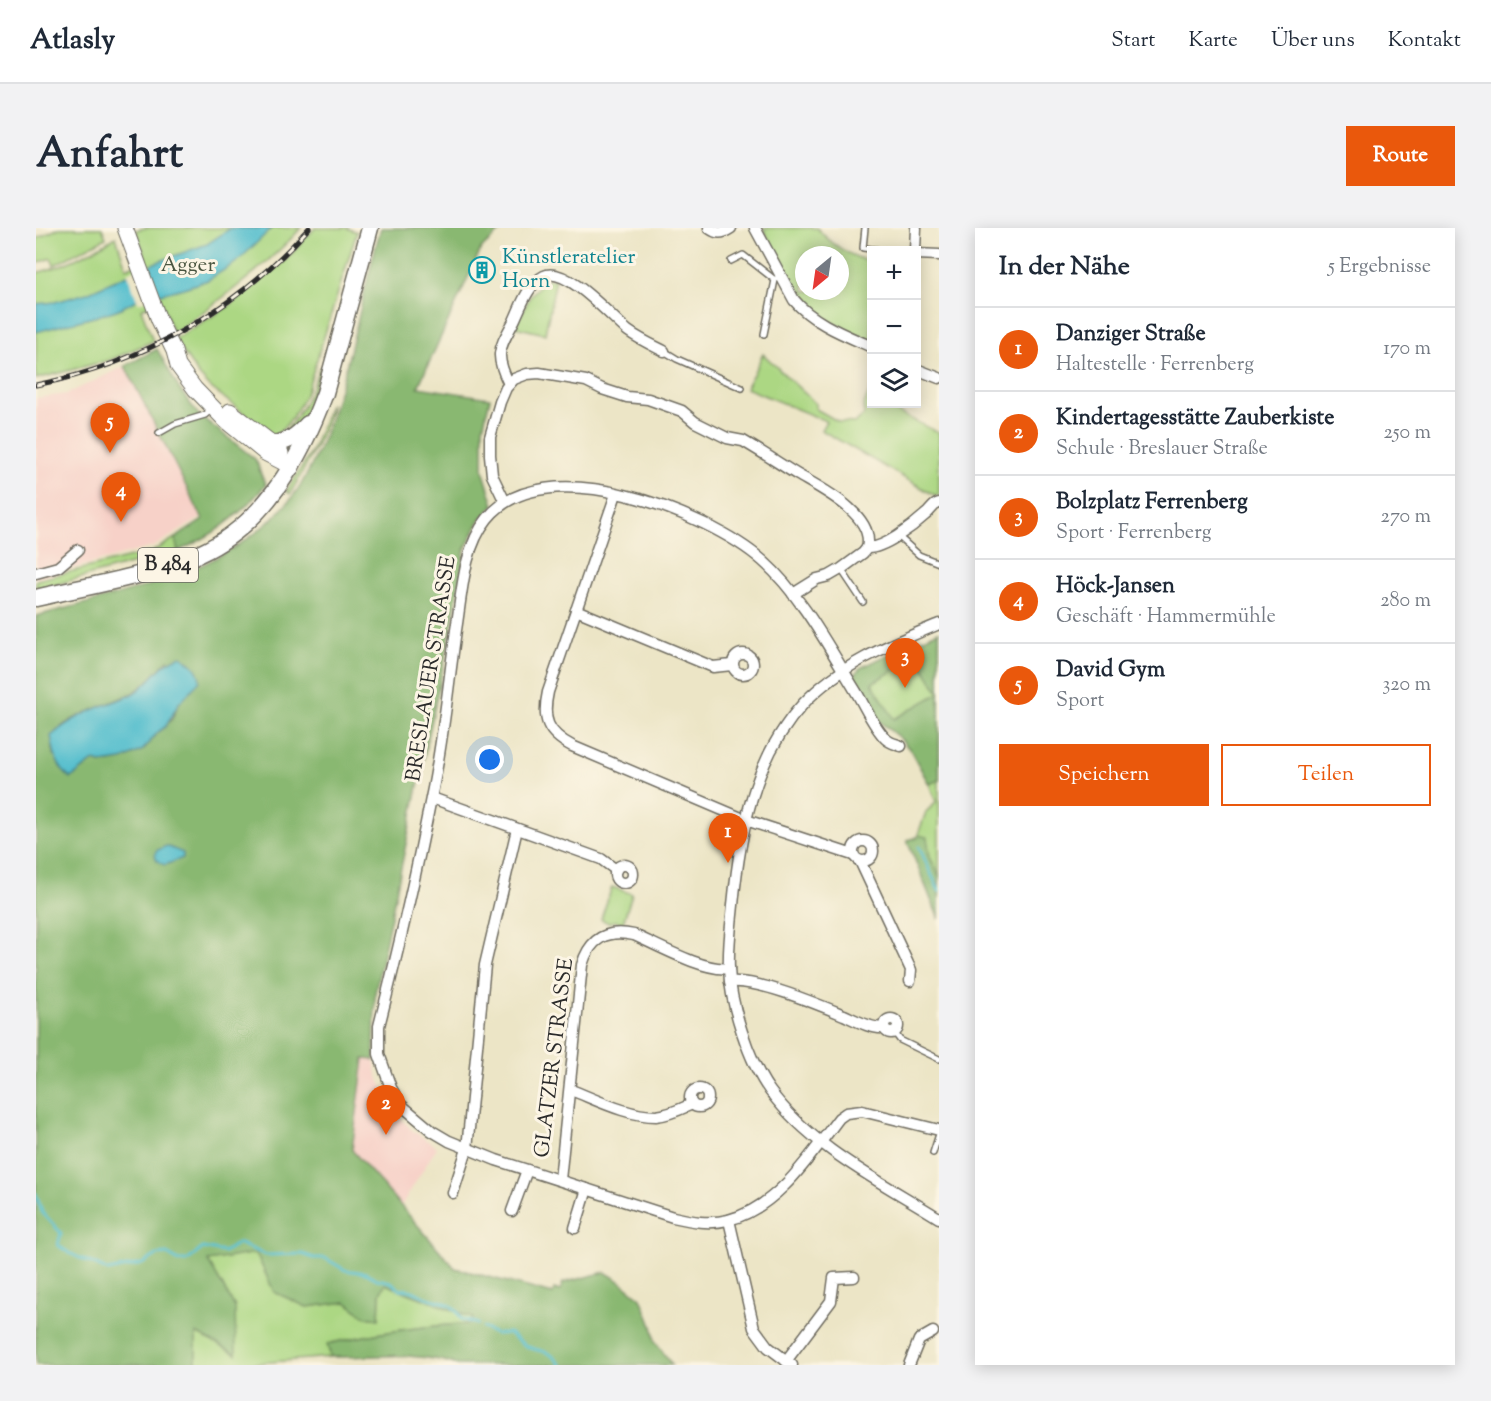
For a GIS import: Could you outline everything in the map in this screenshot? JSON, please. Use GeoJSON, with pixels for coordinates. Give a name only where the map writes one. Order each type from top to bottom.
{"type":"FeatureCollection","features":[{"type":"Feature","properties":{"kind":"main road"},"geometry":{"type":"LineString","coordinates":[[125,228],[178,366],[213,409],[265,453],[292,467]]}},
{"type":"Feature","properties":{"kind":"main road","name":"B 484"},"geometry":{"type":"LineString","coordinates":[[36,598],[141,573],[199,554],[223,540],[245,523],[274,493],[292,467],[317,415],[331,373],[370,228]]}},
{"type":"Feature","properties":{"kind":"main road"},"geometry":{"type":"LineString","coordinates":[[174,351],[221,404],[273,444],[292,467]]}},
{"type":"Feature","properties":{"kind":"main road","name":"B 484"},"geometry":{"type":"LineString","coordinates":[[273,444],[297,436],[317,415]]}},
{"type":"Feature","properties":{"kind":"street"},"geometry":{"type":"LineString","coordinates":[[709,228],[720,233],[731,228]]}},
{"type":"Feature","properties":{"kind":"street"},"geometry":{"type":"LineString","coordinates":[[755,228],[778,277],[801,309],[812,317],[867,344]]}},
{"type":"Feature","properties":{"kind":"street"},"geometry":{"type":"LineString","coordinates":[[916,228],[916,246]]}},
{"type":"Feature","properties":{"kind":"street"},"geometry":{"type":"LineString","coordinates":[[921,253],[939,255]]}},
{"type":"Feature","properties":{"kind":"street"},"geometry":{"type":"LineString","coordinates":[[509,384],[499,359],[502,345],[532,286],[550,273],[564,277],[629,332],[664,351]]}},
{"type":"Feature","properties":{"kind":"street"},"geometry":{"type":"LineString","coordinates":[[921,371],[939,378]]}},
{"type":"Feature","properties":{"kind":"street"},"geometry":{"type":"LineString","coordinates":[[505,502],[492,475],[490,437],[504,394],[514,379],[527,374],[539,373],[591,382],[602,389],[627,397],[648,399],[682,411],[695,422],[751,446],[840,499],[865,530],[868,541],[863,553],[841,569],[793,594]]}},
{"type":"Feature","properties":{"kind":"street","name":"BRESLAUER STRASSE"},"geometry":{"type":"LineString","coordinates":[[901,746],[888,741],[793,594],[761,560],[720,532],[668,508],[582,488],[552,487],[531,491],[505,502],[496,508],[485,521],[470,551],[463,582],[432,798],[379,1026],[380,1054],[391,1088],[400,1104],[432,1131],[468,1149],[527,1170],[673,1217],[704,1222],[729,1220],[747,1213],[776,1193],[839,1118],[854,1111],[862,1111],[939,1132]]}},
{"type":"Feature","properties":{"kind":"street"},"geometry":{"type":"LineString","coordinates":[[615,494],[545,706],[546,720],[554,734],[572,746],[746,820],[857,858],[911,970],[910,981]]}},
{"type":"Feature","properties":{"kind":"street"},"geometry":{"type":"LineString","coordinates":[[867,548],[879,546],[897,535],[939,503]]}},
{"type":"Feature","properties":{"kind":"street"},"geometry":{"type":"LineString","coordinates":[[36,573],[58,567],[78,550]]}},
{"type":"Feature","properties":{"kind":"street"},"geometry":{"type":"LineString","coordinates":[[576,610],[713,667],[732,665]]}},
{"type":"Feature","properties":{"kind":"street"},"geometry":{"type":"LineString","coordinates":[[939,624],[890,645],[843,670],[821,686],[803,704],[783,730],[758,775],[746,820],[736,878],[729,968],[738,1019],[754,1063],[783,1108],[820,1143],[939,1218]]}},
{"type":"Feature","properties":{"kind":"street"},"geometry":{"type":"LineString","coordinates":[[432,798],[601,859],[616,870]]}},
{"type":"Feature","properties":{"kind":"street"},"geometry":{"type":"LineString","coordinates":[[453,1193],[468,1149],[485,965],[517,830]]}},
{"type":"Feature","properties":{"kind":"street","name":"GLATZER STRASSE"},"geometry":{"type":"LineString","coordinates":[[560,1180],[582,965],[589,948],[601,938],[623,933],[634,935],[704,965],[729,968]]}},
{"type":"Feature","properties":{"kind":"street"},"geometry":{"type":"LineString","coordinates":[[730,982],[747,983],[790,995],[889,1030]]}},
{"type":"Feature","properties":{"kind":"street"},"geometry":{"type":"LineString","coordinates":[[571,1090],[643,1114],[657,1116],[692,1104]]}},
{"type":"Feature","properties":{"kind":"street"},"geometry":{"type":"LineString","coordinates":[[512,1211],[527,1170]]}},
{"type":"Feature","properties":{"kind":"street"},"geometry":{"type":"LineString","coordinates":[[574,1228],[587,1189]]}},
{"type":"Feature","properties":{"kind":"street"},"geometry":{"type":"LineString","coordinates":[[729,1220],[754,1328],[768,1347],[789,1363],[831,1301],[834,1278],[854,1277]]}},
{"type":"Feature","properties":{"kind":"street"},"geometry":{"type":"LineString","coordinates":[[909,1365],[919,1340],[936,1330]]}},
{"type":"Feature","properties":{"kind":"lane"},"geometry":{"type":"LineString","coordinates":[[864,228],[863,248],[867,248]]}},
{"type":"Feature","properties":{"kind":"lane"},"geometry":{"type":"LineString","coordinates":[[731,261],[743,255],[778,277],[764,333]]}},
{"type":"Feature","properties":{"kind":"lane"},"geometry":{"type":"LineString","coordinates":[[664,351],[742,388]]}},
{"type":"Feature","properties":{"kind":"lane"},"geometry":{"type":"LineString","coordinates":[[159,433],[175,424],[205,415],[213,409]]}},
{"type":"Feature","properties":{"kind":"lane"},"geometry":{"type":"LineString","coordinates":[[897,535],[919,555],[939,563]]}},
{"type":"Feature","properties":{"kind":"lane"},"geometry":{"type":"LineString","coordinates":[[841,569],[863,602]]}},
{"type":"Feature","properties":{"kind":"lane"},"geometry":{"type":"LineString","coordinates":[[889,1030],[900,1040],[939,1059]]}},
{"type":"Feature","properties":{"kind":"lane"},"geometry":{"type":"LineString","coordinates":[[933,1153],[939,1132]]}},
{"type":"Feature","properties":{"kind":"shaded area"},"geometry":{"type":"Polygon","coordinates":[[[125,366],[201,518],[153,547],[36,578],[36,398],[67,394],[125,366]]]}},
{"type":"Feature","properties":{"kind":"shaded area"},"geometry":{"type":"Polygon","coordinates":[[[364,1058],[374,1060],[377,1075],[395,1113],[413,1131],[437,1147],[401,1206],[352,1150],[364,1058]]]}},
{"type":"Feature","properties":{"kind":"green space"},"geometry":{"type":"Polygon","coordinates":[[[59,228],[102,228],[106,238],[54,265],[51,258],[36,264],[36,239],[59,228]]]}},
{"type":"Feature","properties":{"kind":"green space"},"geometry":{"type":"Polygon","coordinates":[[[145,228],[301,228],[256,271],[173,333],[161,301],[141,309],[153,341],[110,360],[36,379],[36,273],[77,258],[116,237],[126,268],[146,259],[136,230],[145,228]]]}},
{"type":"Feature","properties":{"kind":"green space"},"geometry":{"type":"Polygon","coordinates":[[[315,228],[347,228],[357,232],[307,391],[288,423],[273,436],[210,387],[174,339],[228,307],[287,259],[315,228]]]}},
{"type":"Feature","properties":{"kind":"green space"},"geometry":{"type":"Polygon","coordinates":[[[381,228],[504,228],[481,249],[418,387],[490,398],[483,428],[483,470],[494,505],[480,520],[465,549],[452,623],[375,993],[374,1060],[364,1059],[352,1150],[455,1268],[553,1294],[554,1289],[560,1291],[563,1283],[605,1272],[620,1281],[641,1298],[655,1341],[672,1365],[458,1365],[411,1356],[331,1357],[327,1344],[398,1330],[470,1324],[473,1318],[385,1284],[380,1293],[379,1319],[366,1317],[346,1302],[307,1307],[274,1292],[256,1253],[208,1261],[235,1307],[236,1354],[196,1333],[196,1365],[36,1365],[36,616],[138,589],[205,563],[236,547],[264,526],[289,501],[315,459],[333,412],[381,228]],[[168,660],[139,689],[87,712],[63,726],[55,733],[52,742],[54,756],[84,767],[94,761],[101,763],[122,760],[143,750],[172,719],[179,703],[168,660]]]}},
{"type":"Feature","properties":{"kind":"green space"},"geometry":{"type":"Polygon","coordinates":[[[763,228],[817,228],[838,246],[795,246],[795,290],[763,228]]]}},
{"type":"Feature","properties":{"kind":"green space"},"geometry":{"type":"Polygon","coordinates":[[[849,253],[867,260],[867,341],[804,308],[800,300],[849,300],[849,253]]]}},
{"type":"Feature","properties":{"kind":"green space"},"geometry":{"type":"Polygon","coordinates":[[[556,279],[545,334],[515,327],[531,295],[544,281],[556,279]]]}},
{"type":"Feature","properties":{"kind":"green space"},"geometry":{"type":"Polygon","coordinates":[[[157,349],[180,390],[198,414],[255,459],[266,484],[226,523],[204,538],[178,551],[175,538],[203,520],[125,366],[157,349]]]}},
{"type":"Feature","properties":{"kind":"green space"},"geometry":{"type":"Polygon","coordinates":[[[763,354],[816,404],[816,409],[839,422],[854,423],[864,415],[863,406],[867,397],[867,408],[896,408],[895,411],[939,433],[939,494],[936,496],[821,430],[826,421],[746,388],[763,354]]]}},
{"type":"Feature","properties":{"kind":"green space"},"geometry":{"type":"Polygon","coordinates":[[[319,368],[321,369],[308,408],[298,427],[281,438],[304,405],[319,368]]]}},
{"type":"Feature","properties":{"kind":"green space"},"geometry":{"type":"Polygon","coordinates":[[[331,403],[321,436],[290,494],[286,491],[311,453],[331,403]]]}},
{"type":"Feature","properties":{"kind":"green space"},"geometry":{"type":"Polygon","coordinates":[[[175,538],[178,551],[36,590],[36,580],[152,552],[175,538]]]}},
{"type":"Feature","properties":{"kind":"green space"},"geometry":{"type":"Polygon","coordinates":[[[939,631],[939,919],[907,840],[917,837],[926,812],[936,802],[911,751],[901,739],[880,722],[854,676],[860,668],[939,631]]]}},
{"type":"Feature","properties":{"kind":"green space"},"geometry":{"type":"Polygon","coordinates":[[[939,631],[939,693],[939,780],[929,784],[911,751],[901,739],[880,722],[854,676],[860,668],[939,631]],[[917,657],[872,683],[894,719],[939,693],[917,657]]]}},
{"type":"Feature","properties":{"kind":"green space"},"geometry":{"type":"Polygon","coordinates":[[[918,835],[927,837],[930,857],[939,875],[939,919],[907,840],[917,838],[918,835]]]}},
{"type":"Feature","properties":{"kind":"green space"},"geometry":{"type":"Polygon","coordinates":[[[612,887],[632,894],[623,923],[615,921],[608,923],[601,919],[612,887]]]}},
{"type":"Feature","properties":{"kind":"green space"},"geometry":{"type":"Polygon","coordinates":[[[256,1253],[274,1292],[307,1307],[346,1302],[366,1317],[379,1319],[380,1293],[385,1284],[473,1318],[471,1324],[399,1330],[327,1344],[331,1357],[235,1365],[196,1365],[195,1333],[236,1353],[207,1261],[256,1253]]]}},
{"type":"Feature","properties":{"kind":"water","name":"Agger"},"geometry":{"type":"Polygon","coordinates":[[[231,228],[272,228],[237,262],[208,280],[137,300],[98,316],[36,332],[36,304],[55,302],[87,293],[149,265],[207,244],[231,228]]]}},
{"type":"Feature","properties":{"kind":"water"},"geometry":{"type":"Polygon","coordinates":[[[181,656],[196,669],[200,681],[179,703],[166,726],[143,750],[122,760],[101,763],[94,761],[70,778],[59,764],[51,736],[77,717],[137,691],[164,665],[181,656]]]}},
{"type":"Feature","properties":{"kind":"water"},"geometry":{"type":"Polygon","coordinates":[[[166,846],[183,853],[183,858],[165,865],[160,863],[155,856],[156,851],[166,846]]]}},
{"type":"Feature","properties":{"kind":"pier"},"geometry":{"type":"Polygon","coordinates":[[[148,263],[160,297],[138,303],[127,273],[148,263]]]}},
{"type":"Feature","properties":{"kind":"waterway"},"geometry":{"type":"LineString","coordinates":[[919,847],[939,891]]}},
{"type":"Feature","properties":{"kind":"waterway"},"geometry":{"type":"LineString","coordinates":[[36,1194],[42,1212],[61,1233],[58,1245],[69,1253],[108,1271],[142,1264],[157,1255],[167,1254],[179,1261],[187,1261],[203,1248],[224,1252],[238,1243],[266,1255],[302,1254],[314,1258],[325,1258],[345,1270],[366,1273],[377,1279],[391,1282],[399,1289],[411,1290],[427,1298],[444,1302],[453,1308],[461,1319],[478,1324]]}},
{"type":"Feature","properties":{"kind":"waterway"},"geometry":{"type":"LineString","coordinates":[[483,1328],[496,1334],[509,1333],[528,1347],[550,1354],[561,1365]]}},
{"type":"Feature","properties":{"kind":"railway"},"geometry":{"type":"LineString","coordinates":[[36,385],[75,376],[113,363],[186,329],[251,284],[309,228]]}},
{"type":"Feature","properties":{"kind":"place","name":"Künstleratelier Horn"},"geometry":{"type":"Point","coordinates":[482,270]}},
{"type":"Feature","properties":{"kind":"place","name":"David Gym"},"geometry":{"type":"Point","coordinates":[110,453]}},
{"type":"Feature","properties":{"kind":"place","name":"Höck-Jansen"},"geometry":{"type":"Point","coordinates":[121,522]}},
{"type":"Feature","properties":{"kind":"place","name":"Bolzplatz Ferrenberg"},"geometry":{"type":"Point","coordinates":[905,688]}},
{"type":"Feature","properties":{"kind":"place","name":"Danziger Straße"},"geometry":{"type":"Point","coordinates":[728,863]}},
{"type":"Feature","properties":{"kind":"place","name":"Kindertagesstätte Zauberkiste"},"geometry":{"type":"Point","coordinates":[386,1135]}}]}
